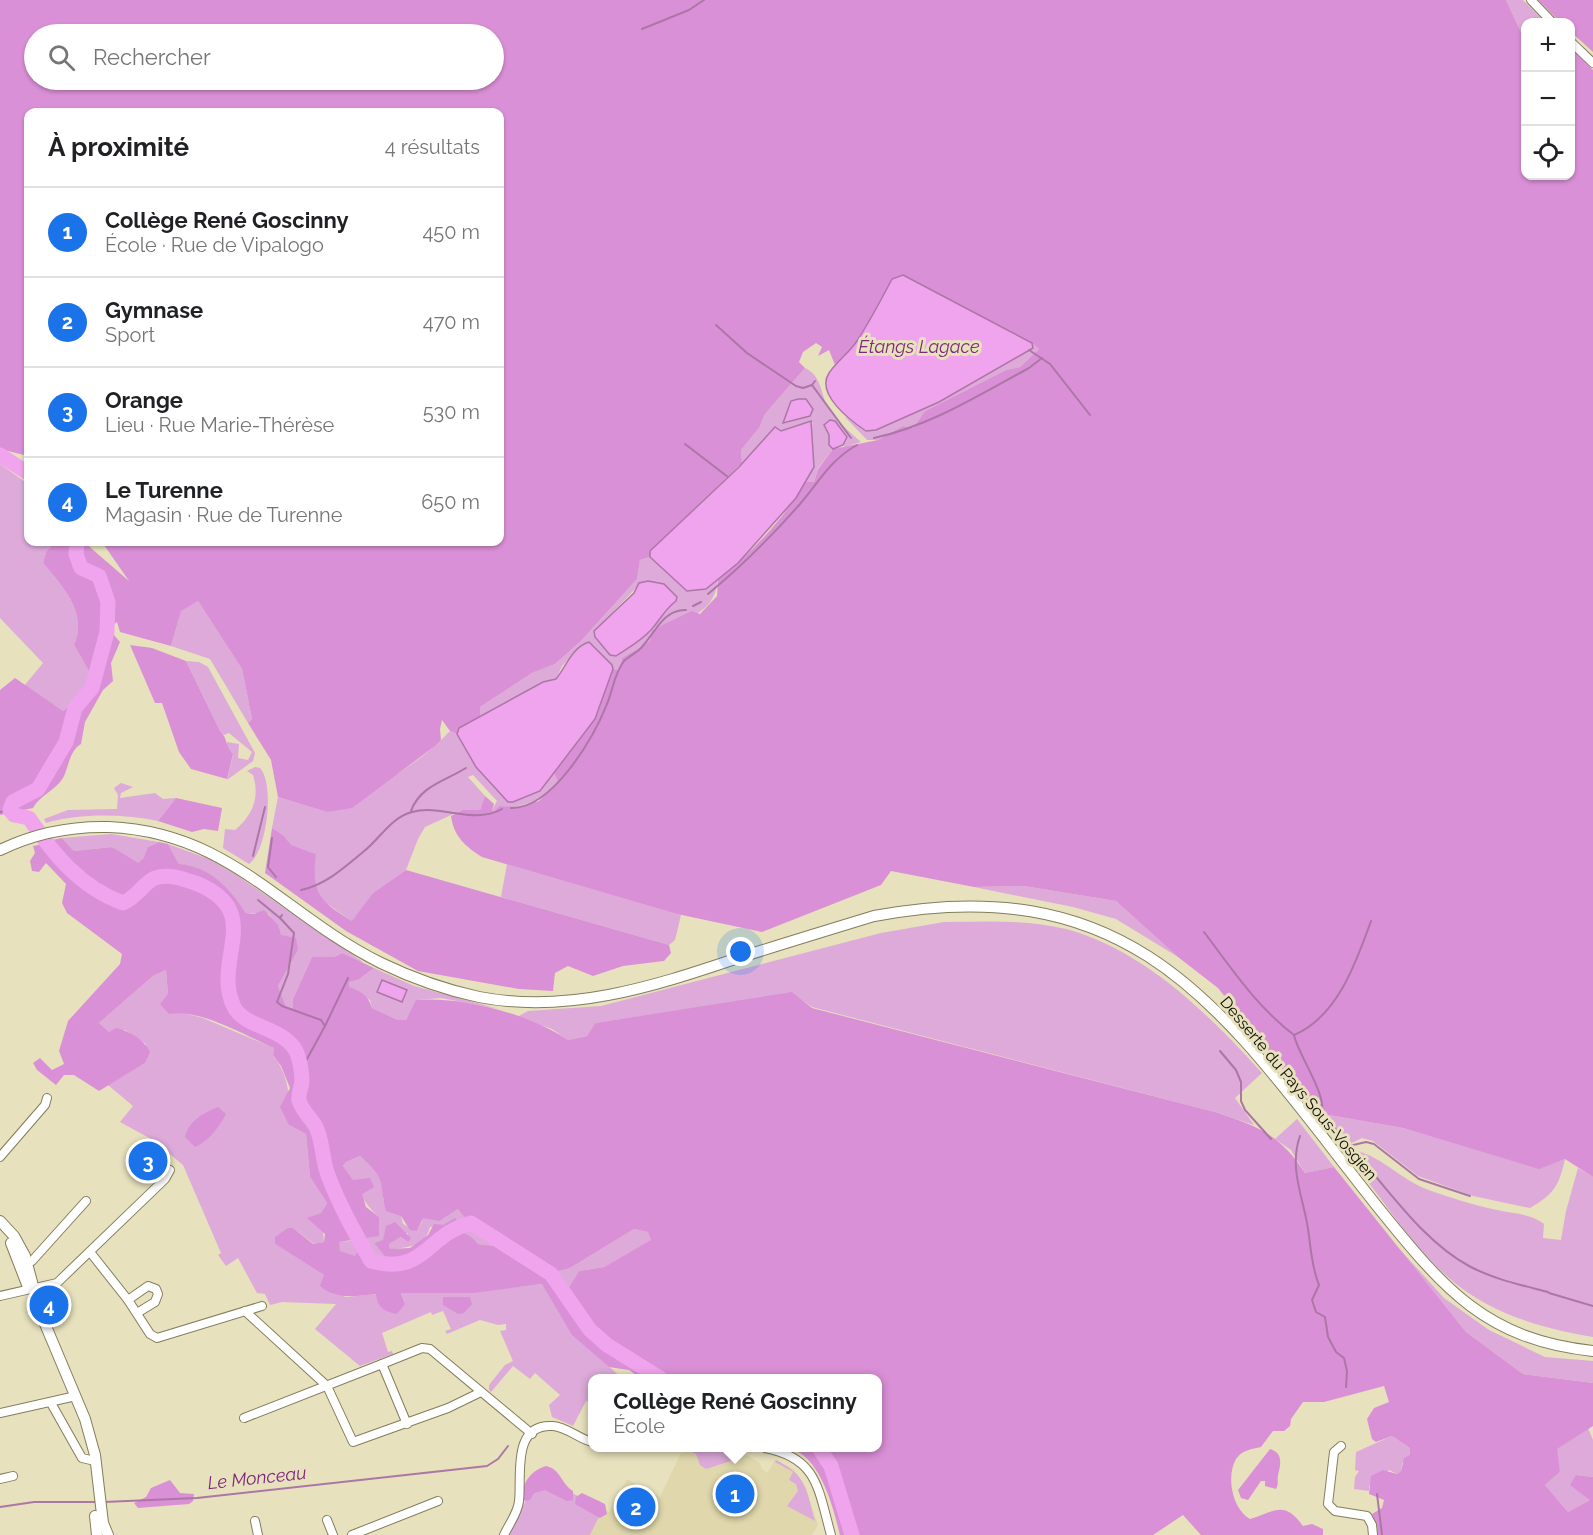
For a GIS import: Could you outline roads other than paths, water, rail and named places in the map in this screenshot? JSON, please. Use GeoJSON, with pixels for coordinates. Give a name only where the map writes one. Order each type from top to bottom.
{"type":"FeatureCollection","features":[{"type":"Feature","properties":{"kind":"main road","name":"Desserte du Pays Sous-Vosgien"},"geometry":{"type":"LineString","coordinates":[[0,850],[60,831],[90,826],[135,828],[196,845],[230,862],[381,963],[425,981],[479,997],[519,1001],[559,1002],[627,992],[874,916],[911,909],[944,906],[1006,907],[1054,915],[1083,924],[1137,948],[1199,992],[1245,1041],[1423,1263],[1457,1297],[1487,1318],[1528,1337],[1548,1344],[1593,1351]]}},
{"type":"Feature","properties":{"kind":"main road"},"geometry":{"type":"LineString","coordinates":[[0,1221],[14,1236],[59,1360],[76,1396],[92,1439],[97,1490],[97,1535]]}},
{"type":"Feature","properties":{"kind":"main road"},"geometry":{"type":"LineString","coordinates":[[0,1226],[24,1265]]}},
{"type":"Feature","properties":{"kind":"main road"},"geometry":{"type":"LineString","coordinates":[[98,1513],[108,1535]]}},
{"type":"Feature","properties":{"kind":"street"},"geometry":{"type":"LineString","coordinates":[[1531,0],[1548,18]]}},
{"type":"Feature","properties":{"kind":"street"},"geometry":{"type":"LineString","coordinates":[[1575,46],[1593,63]]}},
{"type":"Feature","properties":{"kind":"street"},"geometry":{"type":"LineString","coordinates":[[0,1156],[45,1105],[47,1098]]}},
{"type":"Feature","properties":{"kind":"street"},"geometry":{"type":"LineString","coordinates":[[0,1296],[57,1283],[165,1179],[170,1170]]}},
{"type":"Feature","properties":{"kind":"street"},"geometry":{"type":"LineString","coordinates":[[24,1265],[86,1201]]}},
{"type":"Feature","properties":{"kind":"street"},"geometry":{"type":"LineString","coordinates":[[90,1252],[128,1300],[150,1334],[160,1339],[262,1306]]}},
{"type":"Feature","properties":{"kind":"street"},"geometry":{"type":"LineString","coordinates":[[128,1300],[148,1287],[156,1289],[158,1294],[155,1302],[137,1314]]}},
{"type":"Feature","properties":{"kind":"street"},"geometry":{"type":"LineString","coordinates":[[245,1311],[327,1386],[353,1442],[407,1424],[481,1392]]}},
{"type":"Feature","properties":{"kind":"street"},"geometry":{"type":"LineString","coordinates":[[244,1418],[422,1348],[430,1349],[531,1434]]}},
{"type":"Feature","properties":{"kind":"street"},"geometry":{"type":"LineString","coordinates":[[382,1364],[407,1424]]}},
{"type":"Feature","properties":{"kind":"street"},"geometry":{"type":"LineString","coordinates":[[0,1413],[76,1396]]}},
{"type":"Feature","properties":{"kind":"street"},"geometry":{"type":"LineString","coordinates":[[51,1403],[81,1457],[88,1461],[95,1461]]}},
{"type":"Feature","properties":{"kind":"street"},"geometry":{"type":"LineString","coordinates":[[504,1535],[518,1506],[519,1458],[531,1434],[552,1426],[588,1440]]}},
{"type":"Feature","properties":{"kind":"street"},"geometry":{"type":"LineString","coordinates":[[1341,1446],[1334,1452],[1328,1504],[1335,1511],[1368,1515],[1372,1535]]}},
{"type":"Feature","properties":{"kind":"street"},"geometry":{"type":"LineString","coordinates":[[782,1452],[790,1454],[805,1465],[817,1485],[831,1535]]}},
{"type":"Feature","properties":{"kind":"street"},"geometry":{"type":"LineString","coordinates":[[0,1479],[13,1476]]}},
{"type":"Feature","properties":{"kind":"street"},"geometry":{"type":"LineString","coordinates":[[352,1535],[438,1501]]}},
{"type":"Feature","properties":{"kind":"street"},"geometry":{"type":"LineString","coordinates":[[327,1520],[333,1535]]}},
{"type":"Feature","properties":{"kind":"street"},"geometry":{"type":"LineString","coordinates":[[255,1521],[258,1535]]}},
{"type":"Feature","properties":{"kind":"water","name":"Étangs Lagace"},"geometry":{"type":"Polygon","coordinates":[[[903,275],[1032,343],[1033,348],[939,402],[876,430],[866,431],[837,406],[827,390],[826,381],[832,369],[857,341],[892,279],[903,275]]]}},
{"type":"Feature","properties":{"kind":"water"},"geometry":{"type":"Polygon","coordinates":[[[806,399],[813,409],[810,416],[783,423],[791,401],[806,399]]]}},
{"type":"Feature","properties":{"kind":"water"},"geometry":{"type":"Polygon","coordinates":[[[830,420],[835,421],[847,437],[843,445],[833,449],[829,445],[829,435],[824,425],[830,420]]]}},
{"type":"Feature","properties":{"kind":"water"},"geometry":{"type":"Polygon","coordinates":[[[811,421],[814,467],[796,498],[738,563],[706,589],[687,591],[650,557],[650,551],[739,467],[775,427],[781,431],[811,421]]]}},
{"type":"Feature","properties":{"kind":"water"},"geometry":{"type":"Polygon","coordinates":[[[648,581],[664,584],[677,597],[676,601],[643,638],[616,656],[610,655],[595,637],[594,631],[634,593],[639,583],[648,581]]]}},
{"type":"Feature","properties":{"kind":"water"},"geometry":{"type":"Polygon","coordinates":[[[589,642],[612,665],[613,669],[595,719],[540,791],[508,802],[476,767],[457,734],[459,728],[543,682],[556,679],[578,648],[589,642]]]}},
{"type":"Feature","properties":{"kind":"water"},"geometry":{"type":"Polygon","coordinates":[[[382,980],[407,990],[402,1002],[377,992],[382,980]]]}},
{"type":"Feature","properties":{"kind":"waterway"},"geometry":{"type":"LineString","coordinates":[[642,29],[689,10],[704,0]]}},
{"type":"Feature","properties":{"kind":"waterway"},"geometry":{"type":"LineString","coordinates":[[716,325],[747,353],[796,386],[803,388],[812,385]]}},
{"type":"Feature","properties":{"kind":"waterway"},"geometry":{"type":"LineString","coordinates":[[1029,350],[1050,364],[1090,415]]}},
{"type":"Feature","properties":{"kind":"waterway"},"geometry":{"type":"LineString","coordinates":[[874,438],[915,426],[954,409],[1029,368],[1042,358]]}},
{"type":"Feature","properties":{"kind":"waterway"},"geometry":{"type":"LineString","coordinates":[[815,381],[812,385],[851,438]]}},
{"type":"Feature","properties":{"kind":"waterway"},"geometry":{"type":"LineString","coordinates":[[685,444],[728,477]]}},
{"type":"Feature","properties":{"kind":"waterway"},"geometry":{"type":"LineString","coordinates":[[708,594],[767,540],[832,464],[857,445]]}},
{"type":"Feature","properties":{"kind":"waterway"},"geometry":{"type":"LineString","coordinates":[[0,455],[24,470]]}},
{"type":"Feature","properties":{"kind":"waterway"},"geometry":{"type":"LineString","coordinates":[[77,546],[76,554],[81,568],[99,576],[108,602],[107,632],[92,688],[75,708],[66,742],[38,789],[13,802],[10,810],[14,815],[29,818],[58,857],[81,879],[123,903],[151,880],[171,876],[198,884],[218,896],[229,909],[233,923],[233,939],[228,972],[229,989],[234,1007],[246,1019],[282,1037],[296,1051],[302,1074],[300,1104],[316,1127],[332,1186],[371,1261],[389,1264],[414,1259],[444,1236],[471,1223],[551,1274],[590,1330],[607,1345],[654,1374]]}},
{"type":"Feature","properties":{"kind":"waterway"},"geometry":{"type":"LineString","coordinates":[[693,606],[701,602]]}},
{"type":"Feature","properties":{"kind":"waterway"},"geometry":{"type":"LineString","coordinates":[[511,808],[526,805],[556,785],[581,753],[601,719],[624,661],[639,650],[659,624],[671,614],[686,610]]}},
{"type":"Feature","properties":{"kind":"waterway"},"geometry":{"type":"LineString","coordinates":[[411,811],[420,796],[427,790],[466,768]]}},
{"type":"Feature","properties":{"kind":"waterway"},"geometry":{"type":"LineString","coordinates":[[253,856],[265,807]]}},
{"type":"Feature","properties":{"kind":"waterway"},"geometry":{"type":"LineString","coordinates":[[301,890],[310,888],[341,870],[404,815],[423,810],[480,815],[502,809]]}},
{"type":"Feature","properties":{"kind":"waterway"},"geometry":{"type":"LineString","coordinates":[[0,812],[10,810]]}},
{"type":"Feature","properties":{"kind":"waterway"},"geometry":{"type":"LineString","coordinates":[[272,838],[268,867],[276,877]]}},
{"type":"Feature","properties":{"kind":"waterway"},"geometry":{"type":"LineString","coordinates":[[258,900],[280,918]]}},
{"type":"Feature","properties":{"kind":"waterway"},"geometry":{"type":"LineString","coordinates":[[282,915],[280,918],[294,933],[288,974],[277,1002],[282,1006],[321,1020],[325,1026],[307,1059],[300,1066]]}},
{"type":"Feature","properties":{"kind":"waterway"},"geometry":{"type":"LineString","coordinates":[[1294,1035],[1309,1027],[1333,1002],[1359,954],[1371,921]]}},
{"type":"Feature","properties":{"kind":"waterway"},"geometry":{"type":"LineString","coordinates":[[1204,932],[1257,1000],[1294,1035],[1321,1098],[1321,1115]]}},
{"type":"Feature","properties":{"kind":"waterway"},"geometry":{"type":"LineString","coordinates":[[325,1026],[348,978]]}},
{"type":"Feature","properties":{"kind":"waterway"},"geometry":{"type":"LineString","coordinates":[[1220,1051],[1236,1070],[1241,1082],[1241,1101],[1245,1110],[1271,1139]]}},
{"type":"Feature","properties":{"kind":"waterway"},"geometry":{"type":"LineString","coordinates":[[1322,1113],[1349,1146],[1366,1142],[1374,1144],[1419,1179],[1470,1196]]}},
{"type":"Feature","properties":{"kind":"waterway"},"geometry":{"type":"LineString","coordinates":[[1300,1136],[1296,1157],[1297,1177],[1319,1285],[1312,1300],[1316,1312],[1325,1317],[1328,1337],[1336,1352],[1344,1358],[1347,1371],[1346,1387]]}},
{"type":"Feature","properties":{"kind":"waterway"},"geometry":{"type":"LineString","coordinates":[[1357,1155],[1422,1230],[1452,1256],[1488,1275],[1548,1292]]}},
{"type":"Feature","properties":{"kind":"waterway"},"geometry":{"type":"LineString","coordinates":[[1549,1293],[1593,1306]]}},
{"type":"Feature","properties":{"kind":"waterway","name":"Le Monceau"},"geometry":{"type":"LineString","coordinates":[[104,1502],[197,1498],[487,1466],[498,1459],[508,1446]]}},
{"type":"Feature","properties":{"kind":"waterway"},"geometry":{"type":"LineString","coordinates":[[822,1452],[831,1466],[852,1535]]}},
{"type":"Feature","properties":{"kind":"waterway"},"geometry":{"type":"LineString","coordinates":[[1377,1494],[1382,1535]]}},
{"type":"Feature","properties":{"kind":"waterway","name":"Le Monceau"},"geometry":{"type":"LineString","coordinates":[[0,1507],[34,1502],[96,1502]]}},
{"type":"Feature","properties":{"kind":"place","name":"Orange"},"geometry":{"type":"Point","coordinates":[148,1161]}},
{"type":"Feature","properties":{"kind":"place","name":"Le Turenne"},"geometry":{"type":"Point","coordinates":[49,1305]}},
{"type":"Feature","properties":{"kind":"place","name":"Collège René Goscinny"},"geometry":{"type":"Point","coordinates":[735,1494]}},
{"type":"Feature","properties":{"kind":"place","name":"Gymnase"},"geometry":{"type":"Point","coordinates":[636,1507]}}]}
